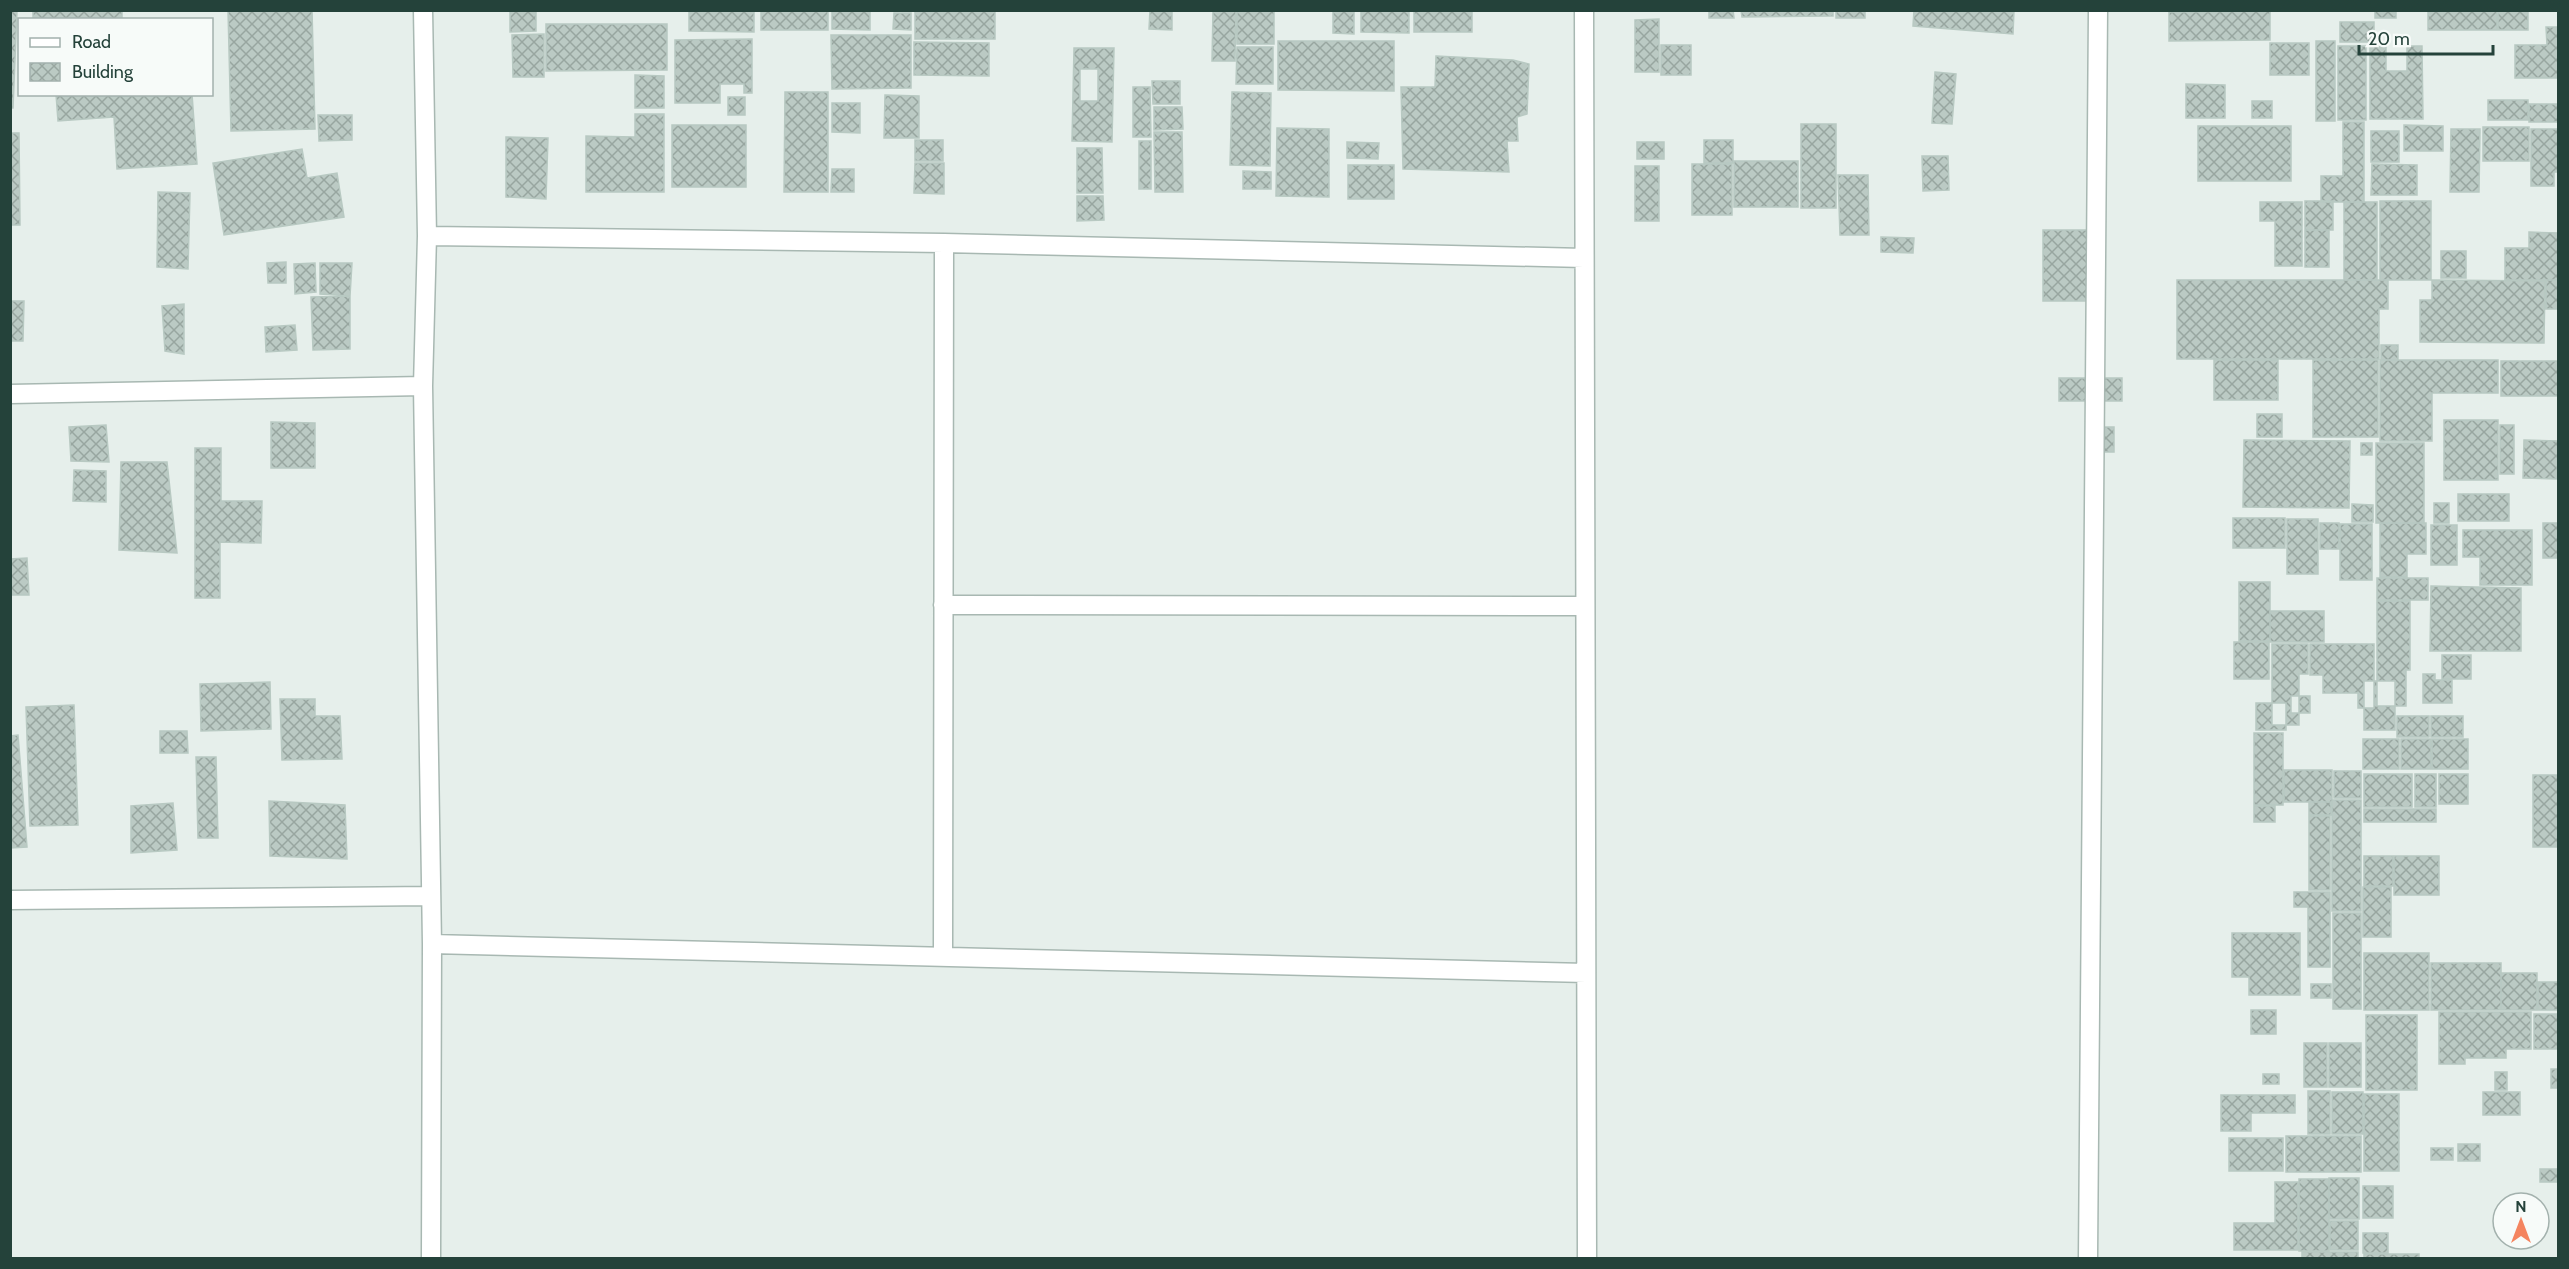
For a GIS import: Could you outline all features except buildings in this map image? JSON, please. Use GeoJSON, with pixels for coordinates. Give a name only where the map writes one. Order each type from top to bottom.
{"type":"FeatureCollection","features":[{"type":"Feature","properties":{"kind":"street"},"geometry":{"type":"LineString","coordinates":[[423,10],[427,236],[423,386],[432,944],[431,1258]]}},
{"type":"Feature","properties":{"kind":"street"},"geometry":{"type":"LineString","coordinates":[[1584,10],[1587,1258]]}},
{"type":"Feature","properties":{"kind":"street"},"geometry":{"type":"LineString","coordinates":[[2088,1258],[2098,10]]}},
{"type":"Feature","properties":{"kind":"street"},"geometry":{"type":"LineString","coordinates":[[427,236],[944,243],[1584,258]]}},
{"type":"Feature","properties":{"kind":"street"},"geometry":{"type":"LineString","coordinates":[[943,956],[944,243]]}},
{"type":"Feature","properties":{"kind":"street"},"geometry":{"type":"LineString","coordinates":[[10,394],[423,386]]}},
{"type":"Feature","properties":{"kind":"street"},"geometry":{"type":"LineString","coordinates":[[943,605],[1585,606]]}},
{"type":"Feature","properties":{"kind":"street"},"geometry":{"type":"LineString","coordinates":[[10,900],[430,896]]}},
{"type":"Feature","properties":{"kind":"street"},"geometry":{"type":"LineString","coordinates":[[432,944],[1586,973]]}}]}
